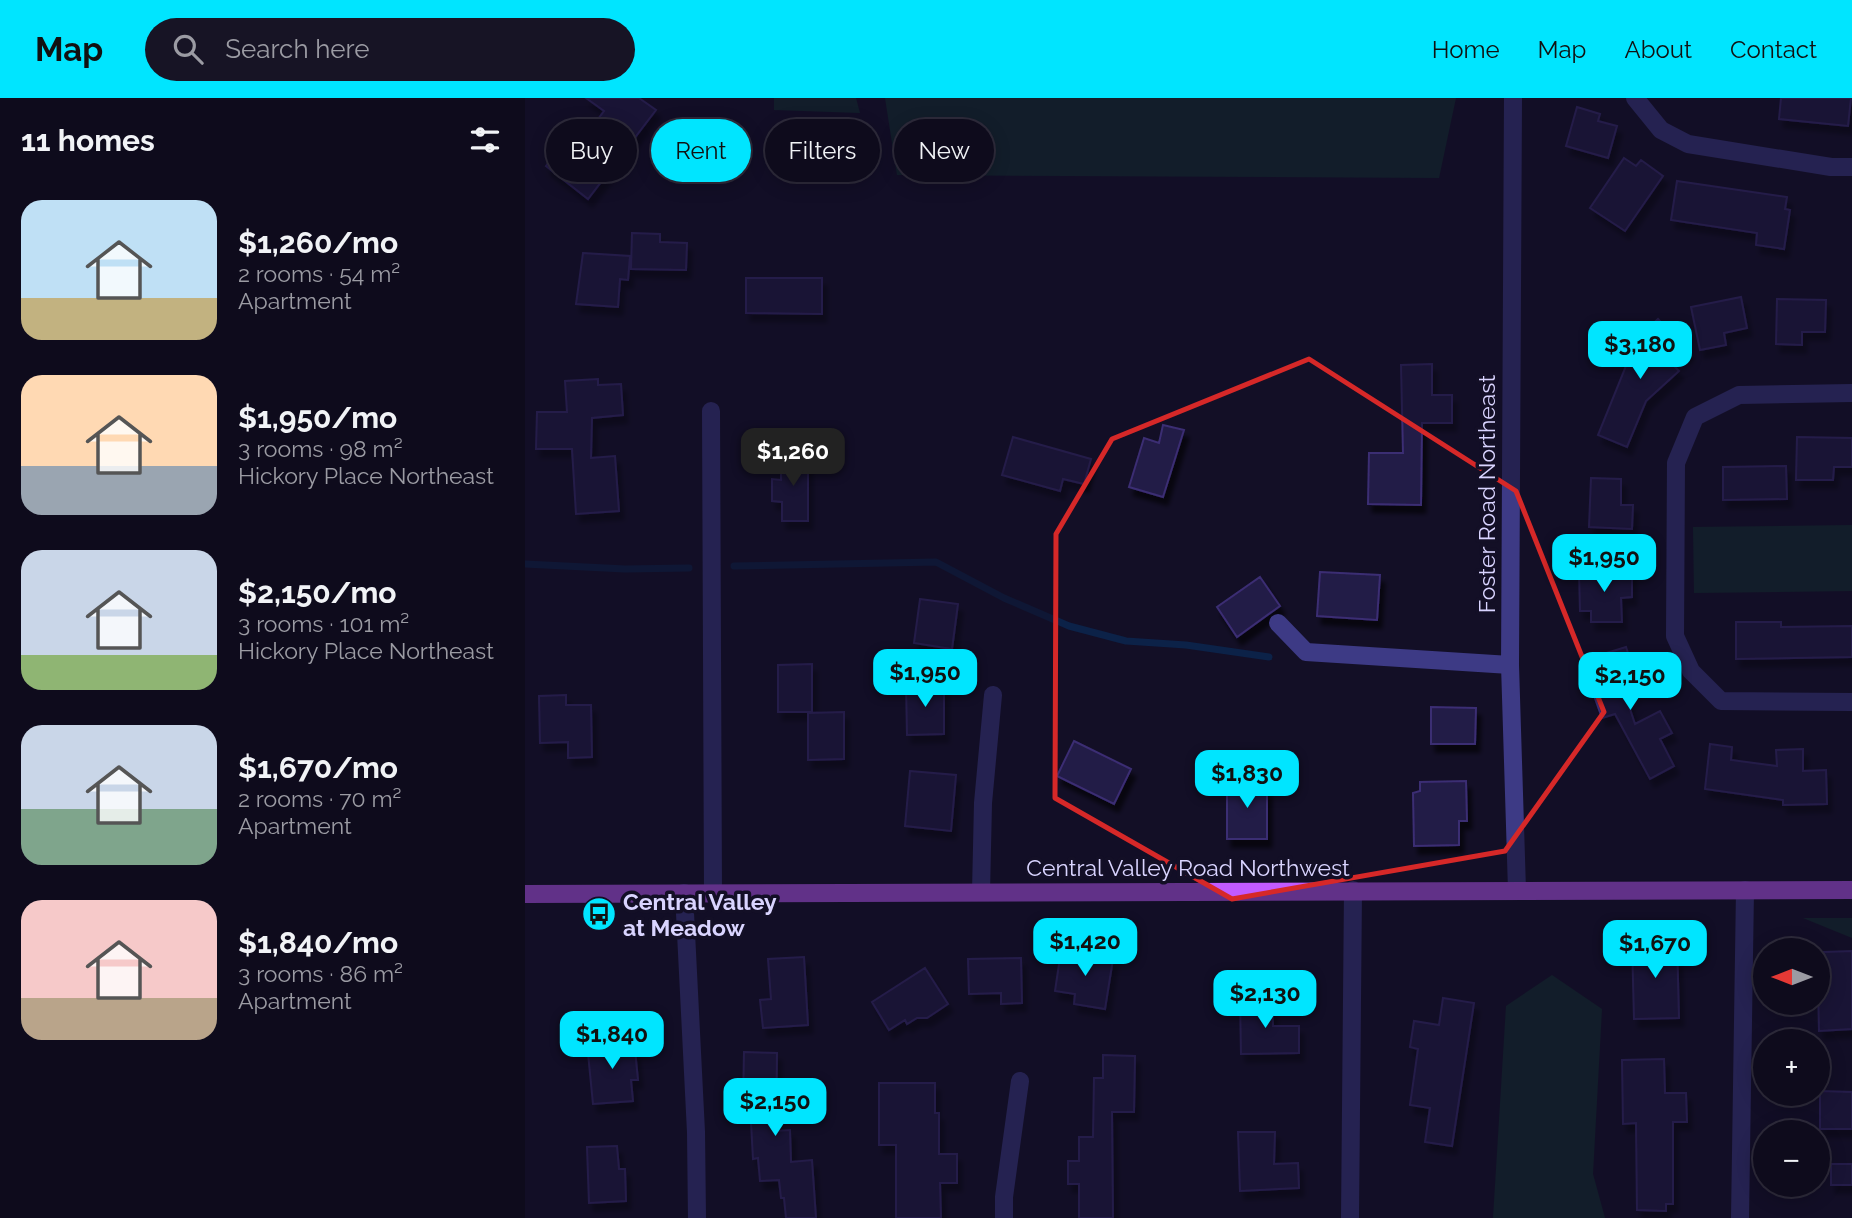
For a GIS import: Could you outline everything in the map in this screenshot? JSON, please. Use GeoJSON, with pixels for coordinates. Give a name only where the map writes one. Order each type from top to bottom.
{"type":"FeatureCollection","features":[{"type":"Feature","properties":{"kind":"main road","name":"Central Valley Road Northwest"},"geometry":{"type":"LineString","coordinates":[[525,894],[1852,890]]}},
{"type":"Feature","properties":{"kind":"street","name":"Foster Road Northeast"},"geometry":{"type":"LineString","coordinates":[[1513,98],[1510,665],[1517,890]]}},
{"type":"Feature","properties":{"kind":"street"},"geometry":{"type":"LineString","coordinates":[[1635,98],[1661,130],[1688,144],[1831,167],[1852,167]]}},
{"type":"Feature","properties":{"kind":"street"},"geometry":{"type":"LineString","coordinates":[[1852,393],[1739,395],[1695,417],[1676,463],[1675,636],[1691,671],[1721,701],[1852,702]]}},
{"type":"Feature","properties":{"kind":"street"},"geometry":{"type":"LineString","coordinates":[[711,411],[713,893]]}},
{"type":"Feature","properties":{"kind":"street"},"geometry":{"type":"LineString","coordinates":[[1278,623],[1306,652],[1510,665]]}},
{"type":"Feature","properties":{"kind":"street"},"geometry":{"type":"LineString","coordinates":[[981,892],[983,803],[993,695]]}},
{"type":"Feature","properties":{"kind":"street"},"geometry":{"type":"LineString","coordinates":[[1350,1218],[1353,890]]}},
{"type":"Feature","properties":{"kind":"street"},"geometry":{"type":"LineString","coordinates":[[1740,1218],[1745,890]]}},
{"type":"Feature","properties":{"kind":"street"},"geometry":{"type":"LineString","coordinates":[[684,893],[697,1218]]}},
{"type":"Feature","properties":{"kind":"street"},"geometry":{"type":"LineString","coordinates":[[1004,1218],[1004,1197],[1020,1082]]}},
{"type":"Feature","properties":{"kind":"highlighted area"},"geometry":{"type":"Polygon","coordinates":[[[1309,359],[1516,491],[1604,712],[1505,851],[1232,899],[1055,798],[1056,534],[1112,439],[1309,359]]]}},
{"type":"Feature","properties":{"kind":"green space"},"geometry":{"type":"Polygon","coordinates":[[[774,98],[856,98],[860,113],[774,110],[774,98]]]}},
{"type":"Feature","properties":{"kind":"green space"},"geometry":{"type":"Polygon","coordinates":[[[885,98],[1456,98],[1439,178],[994,176],[994,119],[894,119],[894,156],[885,98]]]}},
{"type":"Feature","properties":{"kind":"green space"},"geometry":{"type":"Polygon","coordinates":[[[1852,525],[1852,591],[1694,593],[1693,527],[1852,525]]]}},
{"type":"Feature","properties":{"kind":"green space"},"geometry":{"type":"Polygon","coordinates":[[[1803,918],[1852,918],[1852,938],[1803,918]]]}},
{"type":"Feature","properties":{"kind":"green space"},"geometry":{"type":"Polygon","coordinates":[[[1552,975],[1602,1009],[1593,1174],[1605,1218],[1493,1218],[1506,1006],[1552,975]]]}},
{"type":"Feature","properties":{"kind":"building"},"geometry":{"type":"Polygon","coordinates":[[[586,98],[639,98],[656,110],[637,135],[637,119],[598,119],[604,111],[586,98]]]}},
{"type":"Feature","properties":{"kind":"building"},"geometry":{"type":"Polygon","coordinates":[[[1781,98],[1851,98],[1848,126],[1779,119],[1781,98]]]}},
{"type":"Feature","properties":{"kind":"building"},"geometry":{"type":"Polygon","coordinates":[[[1577,107],[1600,114],[1598,121],[1617,126],[1608,158],[1566,146],[1577,107]]]}},
{"type":"Feature","properties":{"kind":"building"},"geometry":{"type":"Polygon","coordinates":[[[1624,158],[1636,166],[1641,160],[1663,176],[1625,231],[1590,208],[1624,158]]]}},
{"type":"Feature","properties":{"kind":"building"},"geometry":{"type":"Polygon","coordinates":[[[1677,181],[1787,197],[1785,209],[1790,210],[1784,249],[1756,245],[1757,233],[1671,220],[1677,181]]]}},
{"type":"Feature","properties":{"kind":"building"},"geometry":{"type":"Polygon","coordinates":[[[566,182],[601,182],[588,199],[566,182]]]}},
{"type":"Feature","properties":{"kind":"building"},"geometry":{"type":"Polygon","coordinates":[[[632,233],[660,234],[660,242],[687,243],[686,270],[631,269],[632,233]]]}},
{"type":"Feature","properties":{"kind":"building"},"geometry":{"type":"Polygon","coordinates":[[[583,253],[630,256],[628,280],[620,279],[618,307],[576,304],[583,253]]]}},
{"type":"Feature","properties":{"kind":"building"},"geometry":{"type":"Polygon","coordinates":[[[746,278],[822,278],[822,314],[746,313],[746,278]]]}},
{"type":"Feature","properties":{"kind":"building"},"geometry":{"type":"Polygon","coordinates":[[[1741,297],[1747,328],[1724,333],[1726,345],[1700,350],[1691,307],[1741,297]]]}},
{"type":"Feature","properties":{"kind":"building"},"geometry":{"type":"Polygon","coordinates":[[[1777,299],[1826,300],[1825,332],[1802,332],[1802,345],[1776,344],[1777,299]]]}},
{"type":"Feature","properties":{"kind":"building"},"geometry":{"type":"Polygon","coordinates":[[[1658,319],[1688,352],[1665,357],[1679,371],[1646,401],[1627,447],[1598,435],[1626,366],[1618,357],[1658,319]]]}},
{"type":"Feature","properties":{"kind":"building"},"geometry":{"type":"Polygon","coordinates":[[[1432,364],[1432,395],[1452,395],[1452,423],[1422,423],[1421,505],[1368,504],[1369,453],[1403,453],[1401,365],[1432,364]]]}},
{"type":"Feature","properties":{"kind":"building"},"geometry":{"type":"Polygon","coordinates":[[[598,379],[598,385],[621,384],[623,415],[592,418],[591,458],[615,456],[619,511],[576,514],[572,449],[536,449],[537,412],[567,412],[565,381],[598,379]]]}},
{"type":"Feature","properties":{"kind":"building"},"geometry":{"type":"Polygon","coordinates":[[[1163,425],[1184,430],[1163,497],[1129,487],[1144,438],[1159,443],[1163,425]]]}},
{"type":"Feature","properties":{"kind":"building"},"geometry":{"type":"Polygon","coordinates":[[[1013,437],[1091,459],[1084,484],[1063,479],[1060,491],[1002,475],[1013,437]]]}},
{"type":"Feature","properties":{"kind":"building"},"geometry":{"type":"Polygon","coordinates":[[[1797,437],[1852,438],[1852,467],[1834,467],[1833,480],[1796,480],[1797,437]]]}},
{"type":"Feature","properties":{"kind":"building"},"geometry":{"type":"Polygon","coordinates":[[[781,454],[808,454],[808,521],[782,521],[782,502],[772,501],[772,479],[781,480],[781,454]]]}},
{"type":"Feature","properties":{"kind":"building"},"geometry":{"type":"Polygon","coordinates":[[[1786,466],[1787,499],[1723,500],[1723,467],[1786,466]]]}},
{"type":"Feature","properties":{"kind":"building"},"geometry":{"type":"Polygon","coordinates":[[[1591,478],[1621,479],[1621,505],[1633,505],[1632,529],[1589,527],[1591,478]]]}},
{"type":"Feature","properties":{"kind":"building"},"geometry":{"type":"Polygon","coordinates":[[[1320,572],[1380,575],[1377,620],[1317,616],[1320,572]]]}},
{"type":"Feature","properties":{"kind":"building"},"geometry":{"type":"Polygon","coordinates":[[[1579,572],[1632,572],[1632,597],[1621,598],[1622,622],[1591,622],[1591,611],[1580,611],[1579,572]]]}},
{"type":"Feature","properties":{"kind":"building"},"geometry":{"type":"Polygon","coordinates":[[[1260,577],[1280,606],[1237,637],[1217,607],[1260,577]]]}},
{"type":"Feature","properties":{"kind":"building"},"geometry":{"type":"Polygon","coordinates":[[[920,599],[958,604],[952,649],[914,643],[920,599]]]}},
{"type":"Feature","properties":{"kind":"building"},"geometry":{"type":"Polygon","coordinates":[[[1736,622],[1781,622],[1781,627],[1852,626],[1852,657],[1736,659],[1736,622]]]}},
{"type":"Feature","properties":{"kind":"building"},"geometry":{"type":"Polygon","coordinates":[[[1626,647],[1635,674],[1620,679],[1635,724],[1660,711],[1672,733],[1660,739],[1674,766],[1650,779],[1615,714],[1602,718],[1586,673],[1604,667],[1600,655],[1626,647]]]}},
{"type":"Feature","properties":{"kind":"building"},"geometry":{"type":"Polygon","coordinates":[[[812,664],[812,712],[778,712],[778,665],[812,664]]]}},
{"type":"Feature","properties":{"kind":"building"},"geometry":{"type":"Polygon","coordinates":[[[944,683],[944,734],[907,735],[906,684],[944,683]]]}},
{"type":"Feature","properties":{"kind":"building"},"geometry":{"type":"Polygon","coordinates":[[[566,695],[566,705],[591,705],[592,757],[568,758],[568,742],[540,743],[539,696],[566,695]]]}},
{"type":"Feature","properties":{"kind":"building"},"geometry":{"type":"Polygon","coordinates":[[[1431,707],[1476,708],[1475,744],[1431,744],[1431,707]]]}},
{"type":"Feature","properties":{"kind":"building"},"geometry":{"type":"Polygon","coordinates":[[[844,712],[844,759],[808,760],[808,713],[844,712]]]}},
{"type":"Feature","properties":{"kind":"building"},"geometry":{"type":"Polygon","coordinates":[[[1074,741],[1131,769],[1114,804],[1057,776],[1074,741]]]}},
{"type":"Feature","properties":{"kind":"building"},"geometry":{"type":"Polygon","coordinates":[[[1710,744],[1732,747],[1731,760],[1777,766],[1776,750],[1803,749],[1803,771],[1826,770],[1827,804],[1783,805],[1783,800],[1705,789],[1710,744]]]}},
{"type":"Feature","properties":{"kind":"building"},"geometry":{"type":"Polygon","coordinates":[[[910,771],[956,775],[951,831],[905,826],[910,771]]]}},
{"type":"Feature","properties":{"kind":"building"},"geometry":{"type":"Polygon","coordinates":[[[1227,781],[1267,781],[1267,839],[1227,839],[1227,781]]]}},
{"type":"Feature","properties":{"kind":"building"},"geometry":{"type":"Polygon","coordinates":[[[1466,781],[1467,821],[1459,821],[1459,845],[1414,846],[1413,793],[1420,791],[1420,782],[1466,781]]]}},
{"type":"Feature","properties":{"kind":"building"},"geometry":{"type":"Polygon","coordinates":[[[1677,941],[1679,1018],[1634,1019],[1632,942],[1677,941]]]}},
{"type":"Feature","properties":{"kind":"building"},"geometry":{"type":"Polygon","coordinates":[[[1061,951],[1113,959],[1105,1009],[1074,1004],[1075,994],[1055,991],[1061,951]]]}},
{"type":"Feature","properties":{"kind":"building"},"geometry":{"type":"Polygon","coordinates":[[[1852,951],[1852,1029],[1819,1029],[1819,1015],[1831,1015],[1831,952],[1852,951]]]}},
{"type":"Feature","properties":{"kind":"building"},"geometry":{"type":"Polygon","coordinates":[[[804,957],[808,1025],[763,1028],[760,1000],[771,999],[768,959],[804,957]]]}},
{"type":"Feature","properties":{"kind":"building"},"geometry":{"type":"Polygon","coordinates":[[[1021,958],[1022,1003],[1001,1004],[1001,993],[969,994],[968,959],[1021,958]]]}},
{"type":"Feature","properties":{"kind":"building"},"geometry":{"type":"Polygon","coordinates":[[[925,968],[948,1004],[927,1018],[917,1018],[907,1024],[905,1020],[889,1030],[872,1002],[925,968]]]}},
{"type":"Feature","properties":{"kind":"building"},"geometry":{"type":"Polygon","coordinates":[[[1443,998],[1474,1003],[1452,1146],[1425,1142],[1430,1108],[1410,1105],[1418,1049],[1410,1047],[1414,1021],[1439,1025],[1443,998]]]}},
{"type":"Feature","properties":{"kind":"building"},"geometry":{"type":"Polygon","coordinates":[[[1240,999],[1272,999],[1273,1026],[1299,1026],[1299,1053],[1241,1054],[1240,999]]]}},
{"type":"Feature","properties":{"kind":"building"},"geometry":{"type":"Polygon","coordinates":[[[627,1040],[628,1051],[635,1050],[638,1080],[631,1080],[633,1101],[593,1104],[587,1043],[627,1040]]]}},
{"type":"Feature","properties":{"kind":"building"},"geometry":{"type":"Polygon","coordinates":[[[744,1052],[777,1053],[776,1131],[790,1130],[791,1162],[812,1160],[816,1218],[786,1218],[779,1180],[760,1181],[758,1158],[753,1159],[750,1104],[743,1103],[744,1052]]]}},
{"type":"Feature","properties":{"kind":"building"},"geometry":{"type":"Polygon","coordinates":[[[1103,1055],[1135,1056],[1134,1112],[1112,1112],[1113,1218],[1079,1218],[1079,1184],[1068,1184],[1068,1161],[1079,1161],[1079,1137],[1093,1137],[1094,1078],[1103,1078],[1103,1055]]]}},
{"type":"Feature","properties":{"kind":"building"},"geometry":{"type":"Polygon","coordinates":[[[1664,1059],[1665,1093],[1686,1093],[1687,1122],[1673,1122],[1673,1204],[1666,1204],[1666,1211],[1637,1210],[1636,1123],[1623,1124],[1622,1060],[1664,1059]]]}},
{"type":"Feature","properties":{"kind":"building"},"geometry":{"type":"Polygon","coordinates":[[[879,1083],[935,1083],[935,1113],[939,1113],[939,1154],[957,1154],[957,1183],[940,1183],[941,1218],[896,1218],[896,1145],[879,1145],[879,1083]]]}},
{"type":"Feature","properties":{"kind":"building"},"geometry":{"type":"Polygon","coordinates":[[[1830,1091],[1852,1092],[1852,1129],[1830,1129],[1830,1120],[1820,1120],[1820,1106],[1830,1106],[1830,1091]]]}},
{"type":"Feature","properties":{"kind":"building"},"geometry":{"type":"Polygon","coordinates":[[[1238,1132],[1275,1132],[1274,1164],[1298,1163],[1299,1188],[1240,1191],[1238,1132]]]}},
{"type":"Feature","properties":{"kind":"building"},"geometry":{"type":"Polygon","coordinates":[[[617,1146],[619,1169],[625,1169],[626,1201],[589,1203],[587,1147],[617,1146]]]}},
{"type":"Feature","properties":{"kind":"building"},"geometry":{"type":"Polygon","coordinates":[[[1831,1164],[1852,1164],[1852,1185],[1831,1185],[1831,1164]]]}},
{"type":"Feature","properties":{"kind":"waterway"},"geometry":{"type":"LineString","coordinates":[[734,566],[936,562],[1004,598],[1069,626],[1126,641],[1186,645],[1269,657]]}},
{"type":"Feature","properties":{"kind":"waterway"},"geometry":{"type":"LineString","coordinates":[[525,564],[625,569],[689,568]]}},
{"type":"Feature","properties":{"kind":"place","name":"Central Valley at Meadow"},"geometry":{"type":"Point","coordinates":[599,914]}}]}
